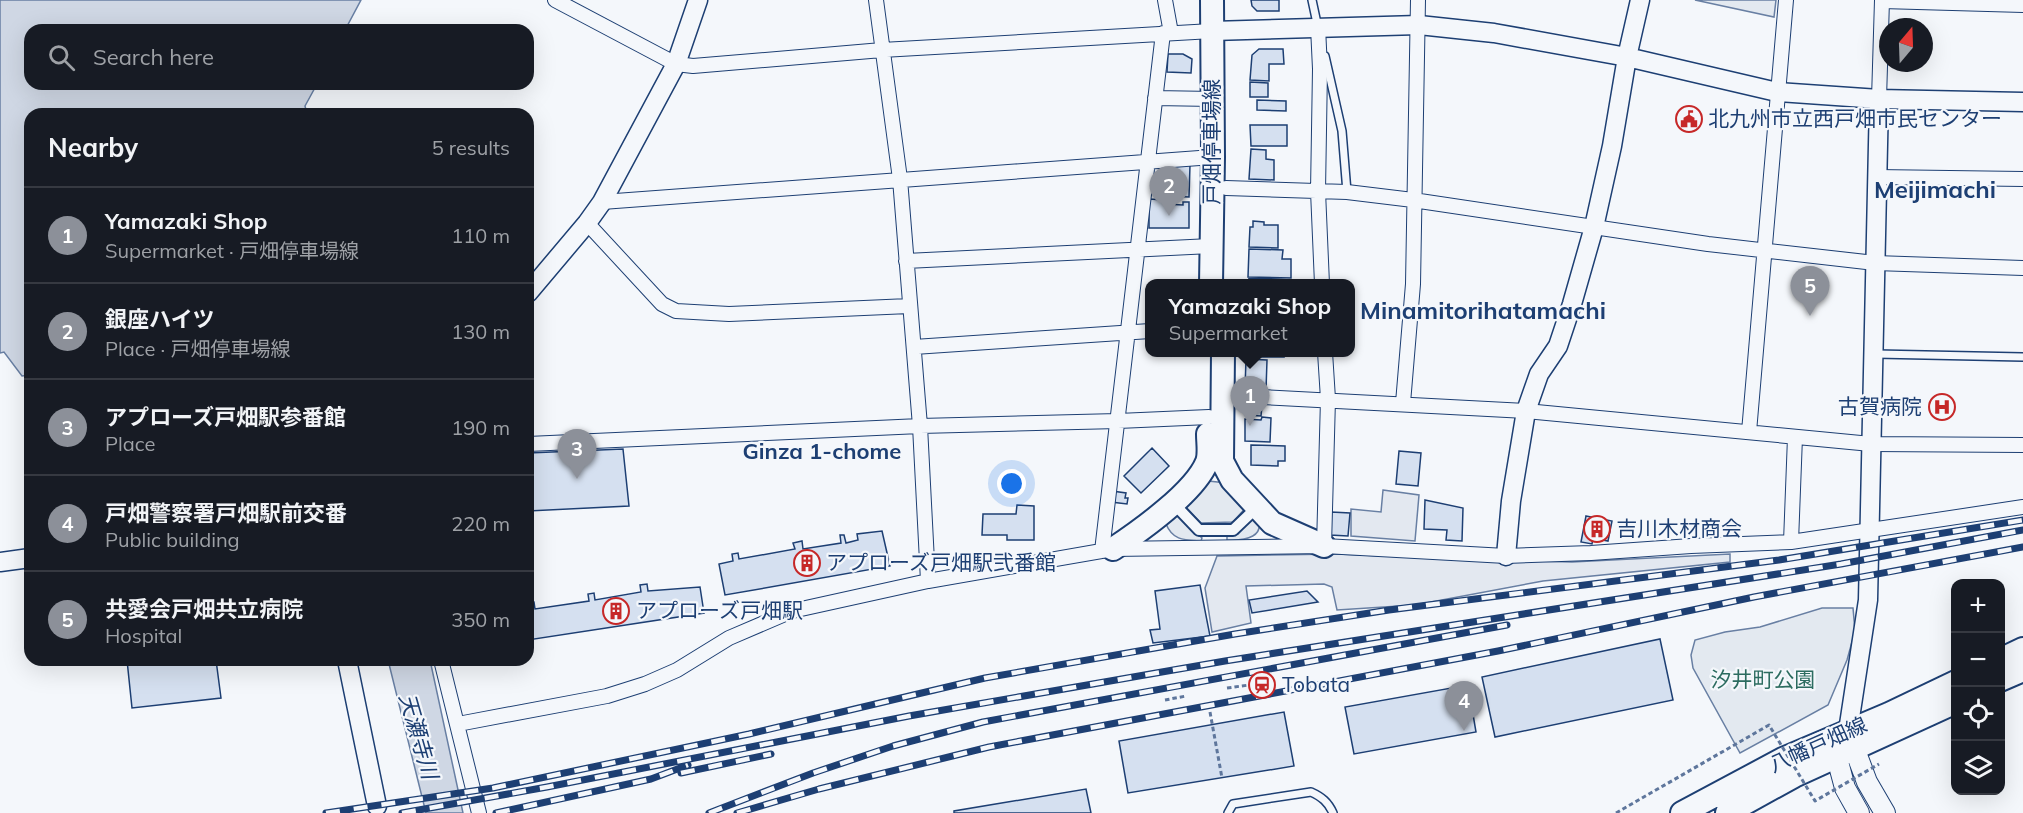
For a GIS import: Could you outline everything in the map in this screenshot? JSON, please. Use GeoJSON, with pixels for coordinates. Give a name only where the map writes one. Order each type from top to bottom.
{"type":"FeatureCollection","features":[{"type":"Feature","properties":{"kind":"main road","name":"戸畑停車場線"},"geometry":{"type":"LineString","coordinates":[[1212,0],[1219,30],[1226,188],[1224,279]]}},
{"type":"Feature","properties":{"kind":"main road","name":"戸畑停車場線"},"geometry":{"type":"LineString","coordinates":[[1211,279],[1213,99],[1219,30],[1225,0]]}},
{"type":"Feature","properties":{"kind":"main road"},"geometry":{"type":"LineString","coordinates":[[1108,550],[1144,528],[1199,478],[1208,459],[1210,357]]}},
{"type":"Feature","properties":{"kind":"main road"},"geometry":{"type":"LineString","coordinates":[[1223,357],[1222,461],[1232,480],[1272,523],[1324,546]]}},
{"type":"Feature","properties":{"kind":"main road"},"geometry":{"type":"LineString","coordinates":[[1199,478],[1215,474],[1232,480]]}},
{"type":"Feature","properties":{"kind":"main road"},"geometry":{"type":"LineString","coordinates":[[2005,658],[2023,649]]}},
{"type":"Feature","properties":{"kind":"main road"},"geometry":{"type":"LineString","coordinates":[[2005,679],[2023,670]]}},
{"type":"Feature","properties":{"kind":"main road","name":"八幡戸畑線"},"geometry":{"type":"LineString","coordinates":[[1727,813],[1951,685]]}},
{"type":"Feature","properties":{"kind":"main road","name":"八幡戸畑線"},"geometry":{"type":"LineString","coordinates":[[1682,813],[1783,759],[1846,746],[1951,704]]}},
{"type":"Feature","properties":{"kind":"main road"},"geometry":{"type":"LineString","coordinates":[[1846,746],[1845,788],[1859,813]]}},
{"type":"Feature","properties":{"kind":"main road"},"geometry":{"type":"LineString","coordinates":[[1846,746],[1885,813]]}},
{"type":"Feature","properties":{"kind":"street"},"geometry":{"type":"LineString","coordinates":[[555,0],[676,64],[693,66],[882,50],[1219,30],[1419,25],[1494,33],[1627,57],[1777,92],[1879,99],[2023,102]]}},
{"type":"Feature","properties":{"kind":"street"},"geometry":{"type":"LineString","coordinates":[[534,286],[602,202],[676,64],[698,0]]}},
{"type":"Feature","properties":{"kind":"street"},"geometry":{"type":"LineString","coordinates":[[876,0],[900,180],[920,426],[928,581]]}},
{"type":"Feature","properties":{"kind":"street"},"geometry":{"type":"LineString","coordinates":[[1108,550],[1118,421],[1128,333],[1155,99],[1167,33],[1164,0]]}},
{"type":"Feature","properties":{"kind":"street"},"geometry":{"type":"LineString","coordinates":[[1403,403],[1413,284],[1418,0]]}},
{"type":"Feature","properties":{"kind":"street"},"geometry":{"type":"LineString","coordinates":[[1506,556],[1511,501],[1527,411],[1539,374],[1558,346],[1572,304],[1612,146],[1627,57],[1640,0]]}},
{"type":"Feature","properties":{"kind":"street"},"geometry":{"type":"LineString","coordinates":[[1749,432],[1786,0]]}},
{"type":"Feature","properties":{"kind":"street"},"geometry":{"type":"LineString","coordinates":[[1846,746],[1868,600],[1876,177],[1882,0],[2023,5]]}},
{"type":"Feature","properties":{"kind":"street"},"geometry":{"type":"LineString","coordinates":[[1318,27],[1320,69],[1318,191],[1322,279]]}},
{"type":"Feature","properties":{"kind":"street"},"geometry":{"type":"LineString","coordinates":[[1155,99],[1213,99]]}},
{"type":"Feature","properties":{"kind":"street"},"geometry":{"type":"LineString","coordinates":[[602,202],[1213,157]]}},
{"type":"Feature","properties":{"kind":"street"},"geometry":{"type":"LineString","coordinates":[[1876,177],[2023,178]]}},
{"type":"Feature","properties":{"kind":"street"},"geometry":{"type":"LineString","coordinates":[[1226,188],[1347,192],[1593,227],[1875,263],[2023,268]]}},
{"type":"Feature","properties":{"kind":"street"},"geometry":{"type":"LineString","coordinates":[[587,223],[662,304],[676,311],[729,314],[909,306]]}},
{"type":"Feature","properties":{"kind":"street"},"geometry":{"type":"LineString","coordinates":[[906,261],[1211,246]]}},
{"type":"Feature","properties":{"kind":"street"},"geometry":{"type":"LineString","coordinates":[[914,347],[1145,331]]}},
{"type":"Feature","properties":{"kind":"street"},"geometry":{"type":"LineString","coordinates":[[1324,546],[1328,399],[1326,357]]}},
{"type":"Feature","properties":{"kind":"street"},"geometry":{"type":"LineString","coordinates":[[1223,395],[1527,411],[1871,444],[2023,445]]}},
{"type":"Feature","properties":{"kind":"street"},"geometry":{"type":"LineString","coordinates":[[534,444],[920,426],[1209,417]]}},
{"type":"Feature","properties":{"kind":"street"},"geometry":{"type":"LineString","coordinates":[[1791,542],[1795,436]]}},
{"type":"Feature","properties":{"kind":"street"},"geometry":{"type":"LineString","coordinates":[[1177,507],[1199,530],[1214,535],[1233,530],[1254,511]]}},
{"type":"Feature","properties":{"kind":"street"},"geometry":{"type":"LineString","coordinates":[[458,724],[607,696],[645,684],[677,670],[729,638],[792,611],[928,581],[1108,550],[1324,546],[1506,556],[1791,542],[2023,507]]}},
{"type":"Feature","properties":{"kind":"street"},"geometry":{"type":"LineString","coordinates":[[0,562],[24,559]]}},
{"type":"Feature","properties":{"kind":"street"},"geometry":{"type":"LineString","coordinates":[[348,666],[377,806]]}},
{"type":"Feature","properties":{"kind":"street"},"geometry":{"type":"LineString","coordinates":[[443,666],[479,813]]}},
{"type":"Feature","properties":{"kind":"lane"},"geometry":{"type":"LineString","coordinates":[[1312,0],[1342,131],[1347,192]]}},
{"type":"Feature","properties":{"kind":"lane"},"geometry":{"type":"LineString","coordinates":[[1873,354],[2023,357]]}},
{"type":"Feature","properties":{"kind":"lane"},"geometry":{"type":"LineString","coordinates":[[1228,813],[1233,804],[1311,792],[1321,797],[1333,813]]}},
{"type":"Feature","properties":{"kind":"path"},"geometry":{"type":"LineString","coordinates":[[1227,688],[1249,685]]}},
{"type":"Feature","properties":{"kind":"path"},"geometry":{"type":"LineString","coordinates":[[1165,700],[1186,696]]}},
{"type":"Feature","properties":{"kind":"path"},"geometry":{"type":"LineString","coordinates":[[1210,712],[1222,778]]}},
{"type":"Feature","properties":{"kind":"path"},"geometry":{"type":"LineString","coordinates":[[1616,813],[1769,725],[1815,801],[1879,764]]}},
{"type":"Feature","properties":{"kind":"green space"},"geometry":{"type":"Polygon","coordinates":[[[1695,0],[1776,0],[1774,17],[1695,0]]]}},
{"type":"Feature","properties":{"kind":"green space"},"geometry":{"type":"Polygon","coordinates":[[[1208,481],[1227,483],[1249,504],[1233,522],[1201,523],[1180,501],[1208,481]]]}},
{"type":"Feature","properties":{"kind":"green space"},"geometry":{"type":"Polygon","coordinates":[[[1172,511],[1202,538],[1201,541],[1180,539],[1172,534],[1166,524],[1172,511]]]}},
{"type":"Feature","properties":{"kind":"green space"},"geometry":{"type":"Polygon","coordinates":[[[1256,514],[1259,522],[1257,533],[1241,540],[1227,540],[1227,534],[1238,534],[1256,514]]]}},
{"type":"Feature","properties":{"kind":"green space","name":"汐井町公園"},"geometry":{"type":"Polygon","coordinates":[[[1822,608],[1853,608],[1855,631],[1847,660],[1828,705],[1740,753],[1693,668],[1691,655],[1695,640],[1725,632],[1760,627],[1822,608]]]}},
{"type":"Feature","properties":{"kind":"shaded area"},"geometry":{"type":"Polygon","coordinates":[[[1383,490],[1419,495],[1415,541],[1351,536],[1351,509],[1381,512],[1383,490]]]}},
{"type":"Feature","properties":{"kind":"shaded area"},"geometry":{"type":"Polygon","coordinates":[[[1337,554],[1572,562],[1730,554],[1730,562],[1543,581],[1415,605],[1337,610],[1332,587],[1324,584],[1246,586],[1251,623],[1212,632],[1205,588],[1217,556],[1337,554]]]}},
{"type":"Feature","properties":{"kind":"water"},"geometry":{"type":"Polygon","coordinates":[[[0,0],[361,0],[348,24],[24,24],[24,90],[314,90],[306,108],[24,108],[24,376],[4,352],[0,353],[0,0]]]}},
{"type":"Feature","properties":{"kind":"water","name":"天瀬寺川"},"geometry":{"type":"Polygon","coordinates":[[[389,666],[431,666],[463,813],[426,813],[389,666]]]}},
{"type":"Feature","properties":{"kind":"building"},"geometry":{"type":"Polygon","coordinates":[[[1251,0],[1279,0],[1279,11],[1257,11],[1252,6],[1251,0]]]}},
{"type":"Feature","properties":{"kind":"building"},"geometry":{"type":"Polygon","coordinates":[[[1259,49],[1283,49],[1284,64],[1269,64],[1269,81],[1250,80],[1252,55],[1259,49]]]}},
{"type":"Feature","properties":{"kind":"building"},"geometry":{"type":"Polygon","coordinates":[[[1168,54],[1183,54],[1192,59],[1191,73],[1167,72],[1168,54]]]}},
{"type":"Feature","properties":{"kind":"building"},"geometry":{"type":"Polygon","coordinates":[[[1250,82],[1268,83],[1268,97],[1250,97],[1250,82]]]}},
{"type":"Feature","properties":{"kind":"building"},"geometry":{"type":"Polygon","coordinates":[[[1257,100],[1286,101],[1286,111],[1257,110],[1257,100]]]}},
{"type":"Feature","properties":{"kind":"building"},"geometry":{"type":"Polygon","coordinates":[[[1250,125],[1287,125],[1287,146],[1251,146],[1250,125]]]}},
{"type":"Feature","properties":{"kind":"building"},"geometry":{"type":"Polygon","coordinates":[[[1251,149],[1266,150],[1266,159],[1274,160],[1274,180],[1249,179],[1251,149]]]}},
{"type":"Feature","properties":{"kind":"building"},"geometry":{"type":"Polygon","coordinates":[[[1168,164],[1190,165],[1189,197],[1167,196],[1168,164]]]}},
{"type":"Feature","properties":{"kind":"building"},"geometry":{"type":"Polygon","coordinates":[[[1149,199],[1165,200],[1165,204],[1183,205],[1183,202],[1189,202],[1189,228],[1149,228],[1149,199]]]}},
{"type":"Feature","properties":{"kind":"building"},"geometry":{"type":"Polygon","coordinates":[[[1253,221],[1264,222],[1264,225],[1278,225],[1278,248],[1249,247],[1250,227],[1253,227],[1253,221]]]}},
{"type":"Feature","properties":{"kind":"building"},"geometry":{"type":"Polygon","coordinates":[[[1249,249],[1283,250],[1282,259],[1291,259],[1291,278],[1248,277],[1249,249]]]}},
{"type":"Feature","properties":{"kind":"building"},"geometry":{"type":"Polygon","coordinates":[[[1246,359],[1267,360],[1266,390],[1245,389],[1246,359]]]}},
{"type":"Feature","properties":{"kind":"building"},"geometry":{"type":"Polygon","coordinates":[[[1246,405],[1262,406],[1261,416],[1245,415],[1246,405]]]}},
{"type":"Feature","properties":{"kind":"building"},"geometry":{"type":"Polygon","coordinates":[[[1262,417],[1271,418],[1270,442],[1245,441],[1245,419],[1261,420],[1262,417]]]}},
{"type":"Feature","properties":{"kind":"building"},"geometry":{"type":"Polygon","coordinates":[[[1251,445],[1285,446],[1285,461],[1278,461],[1278,466],[1251,465],[1251,445]]]}},
{"type":"Feature","properties":{"kind":"building"},"geometry":{"type":"Polygon","coordinates":[[[1152,448],[1169,466],[1141,493],[1124,476],[1152,448]]]}},
{"type":"Feature","properties":{"kind":"building"},"geometry":{"type":"Polygon","coordinates":[[[623,449],[629,506],[534,511],[534,453],[623,449]]]}},
{"type":"Feature","properties":{"kind":"building"},"geometry":{"type":"Polygon","coordinates":[[[1399,451],[1421,453],[1418,486],[1396,484],[1399,451]]]}},
{"type":"Feature","properties":{"kind":"building"},"geometry":{"type":"Polygon","coordinates":[[[1112,491],[1126,493],[1127,504],[1111,502],[1112,491]]]}},
{"type":"Feature","properties":{"kind":"building"},"geometry":{"type":"Polygon","coordinates":[[[1425,500],[1463,508],[1462,541],[1446,540],[1447,530],[1424,529],[1425,500]]]}},
{"type":"Feature","properties":{"kind":"building"},"geometry":{"type":"Polygon","coordinates":[[[1017,505],[1034,506],[1034,540],[1007,540],[1007,535],[982,535],[983,514],[1016,514],[1017,505]]]}},
{"type":"Feature","properties":{"kind":"building"},"geometry":{"type":"Polygon","coordinates":[[[1331,512],[1350,513],[1348,536],[1330,535],[1331,512]]]}},
{"type":"Feature","properties":{"kind":"building","name":"吉川木材商会"},"geometry":{"type":"Polygon","coordinates":[[[1586,516],[1612,521],[1608,541],[1593,538],[1592,544],[1581,542],[1586,516]]]}},
{"type":"Feature","properties":{"kind":"building","name":"アプローズ戸畑駅弐番館"},"geometry":{"type":"Polygon","coordinates":[[[882,531],[890,566],[725,595],[719,564],[733,561],[732,554],[738,553],[739,559],[795,549],[793,543],[802,541],[803,549],[841,543],[840,535],[844,535],[846,543],[858,540],[857,534],[882,531]]]}},
{"type":"Feature","properties":{"kind":"building","name":"アプローズ戸畑駅"},"geometry":{"type":"Polygon","coordinates":[[[647,584],[648,591],[700,587],[704,613],[534,639],[534,602],[535,609],[589,601],[588,594],[594,593],[595,600],[641,592],[640,585],[647,584]]]}},
{"type":"Feature","properties":{"kind":"building"},"geometry":{"type":"Polygon","coordinates":[[[1200,585],[1210,636],[1153,643],[1150,630],[1160,629],[1155,591],[1200,585]]]}},
{"type":"Feature","properties":{"kind":"building"},"geometry":{"type":"Polygon","coordinates":[[[1307,591],[1318,602],[1252,613],[1249,600],[1307,591]]]}},
{"type":"Feature","properties":{"kind":"building"},"geometry":{"type":"Polygon","coordinates":[[[1660,639],[1673,700],[1495,737],[1482,677],[1660,639]]]}},
{"type":"Feature","properties":{"kind":"building"},"geometry":{"type":"Polygon","coordinates":[[[128,666],[217,666],[221,698],[132,708],[128,666]]]}},
{"type":"Feature","properties":{"kind":"building"},"geometry":{"type":"Polygon","coordinates":[[[1468,685],[1476,732],[1354,754],[1345,707],[1468,685]]]}},
{"type":"Feature","properties":{"kind":"building","name":"Tobata"},"geometry":{"type":"Polygon","coordinates":[[[1284,712],[1294,766],[1128,793],[1119,741],[1284,712]]]}},
{"type":"Feature","properties":{"kind":"building"},"geometry":{"type":"Polygon","coordinates":[[[1086,789],[1091,813],[954,813],[954,811],[1086,789]]]}},
{"type":"Feature","properties":{"kind":"railway"},"geometry":{"type":"LineString","coordinates":[[326,813],[493,788],[749,734],[985,678],[1235,634],[1389,610],[1779,560],[2023,520]]}},
{"type":"Feature","properties":{"kind":"railway"},"geometry":{"type":"LineString","coordinates":[[402,813],[909,716],[1225,661],[1841,564],[2023,530]]}},
{"type":"Feature","properties":{"kind":"railway"},"geometry":{"type":"LineString","coordinates":[[737,813],[819,789],[989,747],[1498,651],[1754,597],[2023,547]]}},
{"type":"Feature","properties":{"kind":"railway"},"geometry":{"type":"LineString","coordinates":[[709,813],[813,773],[893,746],[983,722],[1507,625]]}},
{"type":"Feature","properties":{"kind":"railway"},"geometry":{"type":"LineString","coordinates":[[681,773],[771,754]]}},
{"type":"Feature","properties":{"kind":"railway"},"geometry":{"type":"LineString","coordinates":[[496,813],[651,779],[688,765]]}},
{"type":"Feature","properties":{"kind":"place","name":"北九州市立西戸畑市民センター"},"geometry":{"type":"Point","coordinates":[1689,119]}},
{"type":"Feature","properties":{"kind":"place","name":"銀座ハイツ"},"geometry":{"type":"Point","coordinates":[1169,216]}},
{"type":"Feature","properties":{"kind":"place","name":"共愛会戸畑共立病院"},"geometry":{"type":"Point","coordinates":[1810,316]}},
{"type":"Feature","properties":{"kind":"place","name":"古賀病院"},"geometry":{"type":"Point","coordinates":[1942,407]}},
{"type":"Feature","properties":{"kind":"place","name":"Yamazaki Shop"},"geometry":{"type":"Point","coordinates":[1250,426]}},
{"type":"Feature","properties":{"kind":"place","name":"アプローズ戸畑駅参番館"},"geometry":{"type":"Point","coordinates":[577,479]}},
{"type":"Feature","properties":{"kind":"place","name":"吉川木材商会"},"geometry":{"type":"Point","coordinates":[1597,529]}},
{"type":"Feature","properties":{"kind":"place","name":"アプローズ戸畑駅弐番館"},"geometry":{"type":"Point","coordinates":[807,563]}},
{"type":"Feature","properties":{"kind":"place","name":"アプローズ戸畑駅"},"geometry":{"type":"Point","coordinates":[616,611]}},
{"type":"Feature","properties":{"kind":"place","name":"Tobata"},"geometry":{"type":"Point","coordinates":[1262,685]}},
{"type":"Feature","properties":{"kind":"place","name":"戸畑警察署戸畑駅前交番"},"geometry":{"type":"Point","coordinates":[1464,731]}},
{"type":"Feature","properties":{"kind":"district","name":"Meijimachi"},"geometry":{"type":"Point","coordinates":[1935,190]}},
{"type":"Feature","properties":{"kind":"district","name":"Minamitorihatamachi"},"geometry":{"type":"Point","coordinates":[1483,311]}},
{"type":"Feature","properties":{"kind":"district","name":"Ginza 1-chome"},"geometry":{"type":"Point","coordinates":[822,451]}}]}
